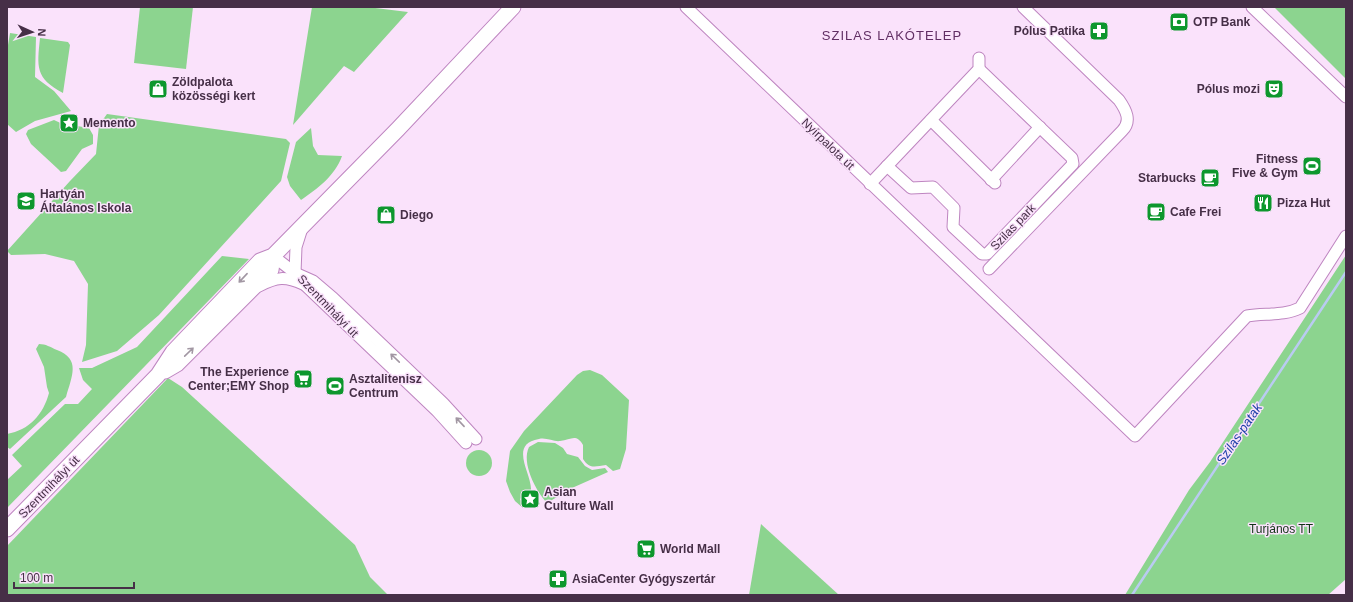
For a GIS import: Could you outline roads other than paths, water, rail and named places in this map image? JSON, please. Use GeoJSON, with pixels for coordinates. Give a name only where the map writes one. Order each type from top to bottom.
{"type":"FeatureCollection","features":[{"type":"Feature","properties":{"kind":"main road"},"geometry":{"type":"LineString","coordinates":[[497,23],[500,7]]}},
{"type":"Feature","properties":{"kind":"main road","name":"Szentmihályi út"},"geometry":{"type":"LineString","coordinates":[[7,529],[158,376],[174,352],[260,261],[274,256],[398,129],[513,7]]}},
{"type":"Feature","properties":{"kind":"main road","name":"Szentmihályi út"},"geometry":{"type":"LineString","coordinates":[[158,376],[177,364],[253,289],[271,270],[274,256]]}},
{"type":"Feature","properties":{"kind":"street","name":"Nyírpalota út"},"geometry":{"type":"LineString","coordinates":[[686,7],[1135,436],[1247,316],[1291,312],[1300,308],[1346,236]]}},
{"type":"Feature","properties":{"kind":"street"},"geometry":{"type":"LineString","coordinates":[[989,269],[1122,131],[1127,123],[1126,112],[1118,100],[1023,7]]}},
{"type":"Feature","properties":{"kind":"street"},"geometry":{"type":"LineString","coordinates":[[1252,7],[1346,97]]}},
{"type":"Feature","properties":{"kind":"street","name":"Szilas park"},"geometry":{"type":"LineString","coordinates":[[870,184],[887,166],[931,120],[979,63],[1072,158],[1073,164],[987,254],[982,254],[953,227],[954,208],[933,187],[911,188],[887,166]]}},
{"type":"Feature","properties":{"kind":"street"},"geometry":{"type":"LineString","coordinates":[[931,120],[993,181],[1040,127]]}},
{"type":"Feature","properties":{"kind":"street"},"geometry":{"type":"LineString","coordinates":[[295,273],[296,247],[303,225]]}},
{"type":"Feature","properties":{"kind":"street"},"geometry":{"type":"LineString","coordinates":[[274,256],[295,273]]}},
{"type":"Feature","properties":{"kind":"street","name":"Szentmihályi út"},"geometry":{"type":"LineString","coordinates":[[295,273],[313,281],[333,298],[443,403],[471,441],[437,411],[304,284],[295,273]]}},
{"type":"Feature","properties":{"kind":"street"},"geometry":{"type":"LineString","coordinates":[[253,289],[272,279],[280,278],[291,279],[304,284]]}},
{"type":"Feature","properties":{"kind":"waterway","name":"Szilas-patak"},"geometry":{"type":"LineString","coordinates":[[1132,595],[1346,272]]}},
{"type":"Feature","properties":{"kind":"place","name":"OTP Bank"},"geometry":{"type":"Point","coordinates":[1179,22]}},
{"type":"Feature","properties":{"kind":"place","name":"Pólus Patika"},"geometry":{"type":"Point","coordinates":[1099,31]}},
{"type":"Feature","properties":{"kind":"place","name":"Zöldpalota közösségi kert"},"geometry":{"type":"Point","coordinates":[158,89]}},
{"type":"Feature","properties":{"kind":"place","name":"Pólus mozi"},"geometry":{"type":"Point","coordinates":[1274,89]}},
{"type":"Feature","properties":{"kind":"place","name":"Memento"},"geometry":{"type":"Point","coordinates":[69,123]}},
{"type":"Feature","properties":{"kind":"place","name":"Fitness Five & Gym"},"geometry":{"type":"Point","coordinates":[1312,166]}},
{"type":"Feature","properties":{"kind":"place","name":"Starbucks"},"geometry":{"type":"Point","coordinates":[1210,178]}},
{"type":"Feature","properties":{"kind":"place","name":"Hartyán Általános Iskola"},"geometry":{"type":"Point","coordinates":[26,201]}},
{"type":"Feature","properties":{"kind":"place","name":"Pizza Hut"},"geometry":{"type":"Point","coordinates":[1263,203]}},
{"type":"Feature","properties":{"kind":"place","name":"Cafe Frei"},"geometry":{"type":"Point","coordinates":[1156,212]}},
{"type":"Feature","properties":{"kind":"place","name":"Diego"},"geometry":{"type":"Point","coordinates":[386,215]}},
{"type":"Feature","properties":{"kind":"place","name":"The Experience Center;EMY Shop"},"geometry":{"type":"Point","coordinates":[303,379]}},
{"type":"Feature","properties":{"kind":"place","name":"Asztalitenisz Centrum"},"geometry":{"type":"Point","coordinates":[335,386]}},
{"type":"Feature","properties":{"kind":"place","name":"Asian Culture Wall"},"geometry":{"type":"Point","coordinates":[530,499]}},
{"type":"Feature","properties":{"kind":"place","name":"World Mall"},"geometry":{"type":"Point","coordinates":[646,549]}},
{"type":"Feature","properties":{"kind":"place","name":"AsiaCenter Gyógyszertár"},"geometry":{"type":"Point","coordinates":[558,579]}},
{"type":"Feature","properties":{"kind":"district","name":"SZILAS LAKÓTELEP"},"geometry":{"type":"Point","coordinates":[892,35]}},
{"type":"Feature","properties":{"kind":"park label","name":"Turjános TT"},"geometry":{"type":"Point","coordinates":[1281,529]}}]}
